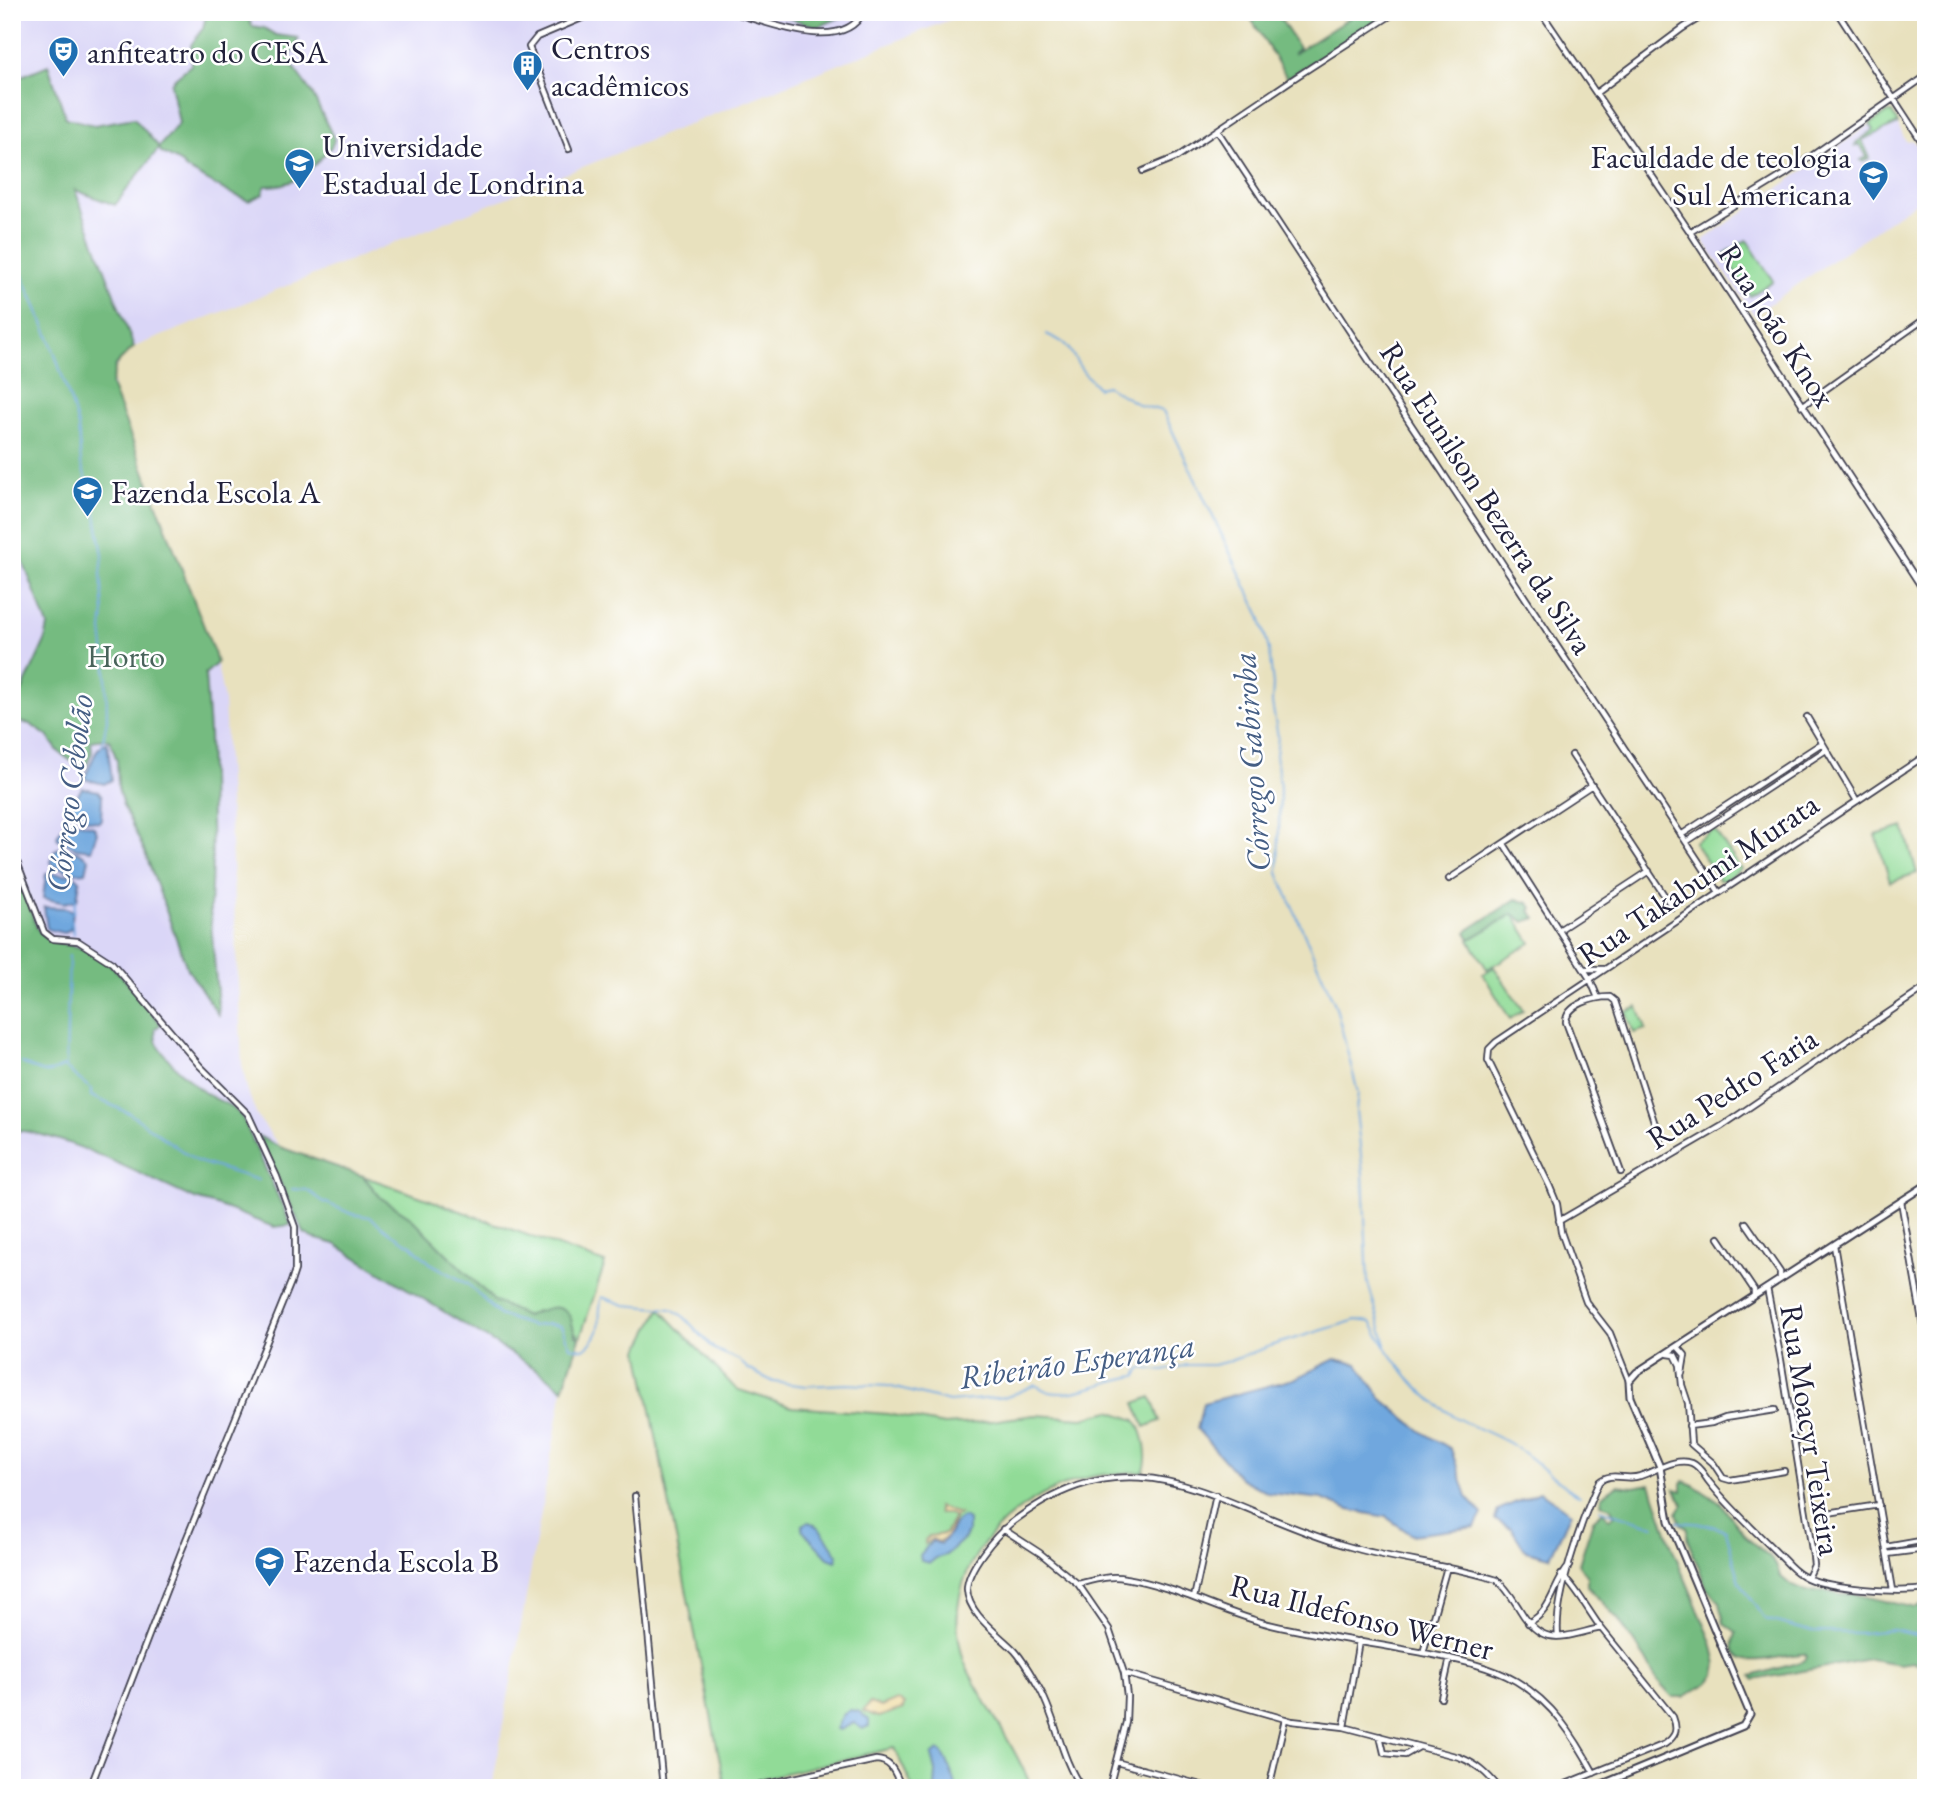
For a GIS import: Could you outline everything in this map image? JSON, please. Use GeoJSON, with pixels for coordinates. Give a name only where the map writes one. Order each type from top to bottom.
{"type":"FeatureCollection","features":[{"type":"Feature","properties":{"kind":"street"},"geometry":{"type":"LineString","coordinates":[[569,149],[529,47],[537,37],[596,12]]}},
{"type":"Feature","properties":{"kind":"street"},"geometry":{"type":"LineString","coordinates":[[642,12],[659,12]]}},
{"type":"Feature","properties":{"kind":"street"},"geometry":{"type":"LineString","coordinates":[[731,12],[817,35],[829,34],[850,26],[863,12]]}},
{"type":"Feature","properties":{"kind":"street"},"geometry":{"type":"LineString","coordinates":[[1143,172],[1177,157],[1396,12]]}},
{"type":"Feature","properties":{"kind":"street","name":"Rua João Knox"},"geometry":{"type":"LineString","coordinates":[[1541,12],[1690,232],[1926,594]]}},
{"type":"Feature","properties":{"kind":"street"},"geometry":{"type":"LineString","coordinates":[[1596,93],[1683,28],[1709,12]]}},
{"type":"Feature","properties":{"kind":"street"},"geometry":{"type":"LineString","coordinates":[[1837,12],[1926,148]]}},
{"type":"Feature","properties":{"kind":"street"},"geometry":{"type":"LineString","coordinates":[[1690,232],[1787,173],[1926,76]]}},
{"type":"Feature","properties":{"kind":"street","name":"Rua Eunilson Bezerra da Silva"},"geometry":{"type":"LineString","coordinates":[[1217,130],[1719,892]]}},
{"type":"Feature","properties":{"kind":"street"},"geometry":{"type":"LineString","coordinates":[[1802,406],[1926,318]]}},
{"type":"Feature","properties":{"kind":"street"},"geometry":{"type":"LineString","coordinates":[[1807,717],[1857,800]]}},
{"type":"Feature","properties":{"kind":"street"},"geometry":{"type":"LineString","coordinates":[[1681,835],[1822,743]]}},
{"type":"Feature","properties":{"kind":"street"},"geometry":{"type":"LineString","coordinates":[[1686,842],[1826,750]]}},
{"type":"Feature","properties":{"kind":"street"},"geometry":{"type":"LineString","coordinates":[[1573,755],[1672,907]]}},
{"type":"Feature","properties":{"kind":"street","name":"Rua Takabumi Murata"},"geometry":{"type":"LineString","coordinates":[[1559,1221],[1557,1205],[1550,1187],[1488,1060],[1489,1049],[1926,755]]}},
{"type":"Feature","properties":{"kind":"street"},"geometry":{"type":"LineString","coordinates":[[1449,879],[1592,785]]}},
{"type":"Feature","properties":{"kind":"street"},"geometry":{"type":"LineString","coordinates":[[1752,790],[1756,796]]}},
{"type":"Feature","properties":{"kind":"street"},"geometry":{"type":"LineString","coordinates":[[1504,844],[1559,930],[1598,998]]}},
{"type":"Feature","properties":{"kind":"street"},"geometry":{"type":"LineString","coordinates":[[12,849],[44,932],[53,939],[78,941],[102,954],[200,1066],[248,1114],[277,1177],[295,1227],[295,1270],[291,1282],[176,1565],[90,1788]]}},
{"type":"Feature","properties":{"kind":"street"},"geometry":{"type":"LineString","coordinates":[[1559,930],[1648,871]]}},
{"type":"Feature","properties":{"kind":"street"},"geometry":{"type":"LineString","coordinates":[[1575,957],[1589,981]]}},
{"type":"Feature","properties":{"kind":"street"},"geometry":{"type":"LineString","coordinates":[[1583,968],[1605,969]]}},
{"type":"Feature","properties":{"kind":"street","name":"Rua Pedro Faria"},"geometry":{"type":"LineString","coordinates":[[1559,1221],[1722,1126],[1926,987]]}},
{"type":"Feature","properties":{"kind":"street"},"geometry":{"type":"LineString","coordinates":[[1620,1172],[1566,1022],[1570,1010],[1598,998],[1610,997],[1615,1001],[1661,1143]]}},
{"type":"Feature","properties":{"kind":"street"},"geometry":{"type":"LineString","coordinates":[[1629,1381],[1637,1372],[1926,1185]]}},
{"type":"Feature","properties":{"kind":"street"},"geometry":{"type":"LineString","coordinates":[[1901,1201],[1926,1343]]}},
{"type":"Feature","properties":{"kind":"street"},"geometry":{"type":"LineString","coordinates":[[1559,1221],[1586,1302],[1610,1334],[1629,1381],[1630,1397],[1660,1467],[1669,1521],[1749,1712],[1743,1726],[1593,1788]]}},
{"type":"Feature","properties":{"kind":"street"},"geometry":{"type":"LineString","coordinates":[[1746,1223],[1780,1272],[1780,1279]]}},
{"type":"Feature","properties":{"kind":"street"},"geometry":{"type":"LineString","coordinates":[[1719,1238],[1754,1290],[1754,1297]]}},
{"type":"Feature","properties":{"kind":"street"},"geometry":{"type":"LineString","coordinates":[[1834,1245],[1893,1590]]}},
{"type":"Feature","properties":{"kind":"street","name":"Rua Moacyr Teixeira"},"geometry":{"type":"LineString","coordinates":[[1766,1288],[1781,1360],[1813,1556],[1814,1565],[1808,1578]]}},
{"type":"Feature","properties":{"kind":"street"},"geometry":{"type":"LineString","coordinates":[[1678,1347],[1685,1355],[1681,1377]]}},
{"type":"Feature","properties":{"kind":"street"},"geometry":{"type":"LineString","coordinates":[[1668,1354],[1675,1355],[1678,1359],[1688,1403],[1693,1446],[1712,1462],[1724,1479],[1784,1471]]}},
{"type":"Feature","properties":{"kind":"street"},"geometry":{"type":"LineString","coordinates":[[1689,1426],[1775,1410]]}},
{"type":"Feature","properties":{"kind":"street"},"geometry":{"type":"LineString","coordinates":[[1558,1636],[1557,1615],[1569,1565],[1599,1482],[1610,1477],[1638,1477],[1660,1467],[1685,1462],[1699,1468],[1711,1485],[1789,1566],[1808,1578],[1829,1584],[1926,1590]]}},
{"type":"Feature","properties":{"kind":"street"},"geometry":{"type":"LineString","coordinates":[[1082,1788],[1074,1777],[1049,1706],[1025,1664],[971,1604],[967,1589],[970,1576],[988,1547],[1003,1530],[1023,1514],[1063,1491],[1108,1478],[1161,1478],[1216,1495],[1286,1525],[1348,1547],[1497,1580],[1506,1587],[1528,1623],[1540,1634],[1558,1636],[1601,1628]]}},
{"type":"Feature","properties":{"kind":"street"},"geometry":{"type":"LineString","coordinates":[[1194,1598],[1216,1495]]}},
{"type":"Feature","properties":{"kind":"street"},"geometry":{"type":"LineString","coordinates":[[635,1496],[663,1788]]}},
{"type":"Feature","properties":{"kind":"street"},"geometry":{"type":"LineString","coordinates":[[1821,1514],[1879,1505]]}},
{"type":"Feature","properties":{"kind":"street"},"geometry":{"type":"LineString","coordinates":[[1003,1530],[1040,1553],[1078,1584],[1109,1629],[1124,1673],[1126,1722],[1109,1788]]}},
{"type":"Feature","properties":{"kind":"street"},"geometry":{"type":"LineString","coordinates":[[1886,1547],[1926,1540]]}},
{"type":"Feature","properties":{"kind":"street"},"geometry":{"type":"LineString","coordinates":[[1887,1554],[1926,1549]]}},
{"type":"Feature","properties":{"kind":"street"},"geometry":{"type":"LineString","coordinates":[[1528,1623],[1546,1611],[1561,1575],[1569,1565]]}},
{"type":"Feature","properties":{"kind":"street"},"geometry":{"type":"LineString","coordinates":[[1423,1653],[1447,1567]]}},
{"type":"Feature","properties":{"kind":"street"},"geometry":{"type":"LineString","coordinates":[[1556,1788],[1665,1744],[1674,1738],[1676,1733],[1673,1717],[1584,1607],[1567,1579],[1561,1575]]}},
{"type":"Feature","properties":{"kind":"street","name":"Rua Ildefonso Werner"},"geometry":{"type":"LineString","coordinates":[[1078,1584],[1106,1577],[1123,1577],[1161,1586],[1271,1624],[1450,1658],[1487,1668],[1513,1679],[1549,1705],[1574,1735],[1594,1773]]}},
{"type":"Feature","properties":{"kind":"street"},"geometry":{"type":"LineString","coordinates":[[1344,1727],[1359,1641]]}},
{"type":"Feature","properties":{"kind":"street"},"geometry":{"type":"LineString","coordinates":[[1441,1698],[1450,1658]]}},
{"type":"Feature","properties":{"kind":"street"},"geometry":{"type":"LineString","coordinates":[[1124,1673],[1285,1719],[1344,1727],[1420,1746],[1474,1763],[1486,1772],[1499,1788]]}},
{"type":"Feature","properties":{"kind":"street"},"geometry":{"type":"LineString","coordinates":[[1269,1788],[1285,1719]]}},
{"type":"Feature","properties":{"kind":"street"},"geometry":{"type":"LineString","coordinates":[[1380,1736],[1384,1753],[1405,1755],[1420,1746]]}},
{"type":"Feature","properties":{"kind":"street"},"geometry":{"type":"LineString","coordinates":[[749,1788],[885,1760],[891,1765],[902,1788]]}},
{"type":"Feature","properties":{"kind":"street"},"geometry":{"type":"LineString","coordinates":[[1116,1762],[1212,1788]]}},
{"type":"Feature","properties":{"kind":"shaded area"},"geometry":{"type":"Polygon","coordinates":[[[12,12],[969,12],[134,347],[120,360],[112,378],[114,394],[215,655],[224,700],[242,1064],[247,1089],[257,1116],[280,1147],[605,1263],[563,1389],[492,1788],[12,1788],[12,12]]]}},
{"type":"Feature","properties":{"kind":"shaded area"},"geometry":{"type":"Polygon","coordinates":[[[1888,112],[1892,112],[1905,140],[1913,140],[1926,160],[1926,195],[1754,315],[1703,240],[1888,112]]]}},
{"type":"Feature","properties":{"kind":"green space","name":"Horto"},"geometry":{"type":"Polygon","coordinates":[[[207,12],[253,12],[248,18],[252,26],[264,28],[276,35],[299,38],[290,57],[291,64],[312,93],[334,139],[333,144],[297,179],[265,186],[263,194],[249,201],[185,168],[159,148],[115,205],[75,190],[134,347],[116,365],[111,385],[217,663],[205,674],[212,864],[210,910],[219,1016],[187,968],[144,850],[123,806],[118,787],[117,761],[110,740],[91,741],[92,752],[85,769],[82,769],[59,752],[47,736],[30,724],[19,722],[14,716],[13,703],[22,691],[45,641],[48,626],[12,533],[12,80],[48,65],[66,118],[94,125],[134,118],[159,147],[179,123],[171,84],[191,65],[191,45],[203,28],[207,12]]]}},
{"type":"Feature","properties":{"kind":"green space"},"geometry":{"type":"Polygon","coordinates":[[[768,12],[853,12],[818,27],[768,12]]]}},
{"type":"Feature","properties":{"kind":"green space"},"geometry":{"type":"Polygon","coordinates":[[[1247,12],[1276,12],[1299,48],[1293,54],[1359,12],[1391,12],[1287,78],[1247,12]]]}},
{"type":"Feature","properties":{"kind":"green space"},"geometry":{"type":"Polygon","coordinates":[[[1892,112],[1898,124],[1862,140],[1870,158],[1863,162],[1861,160],[1867,157],[1860,144],[1855,146],[1857,142],[1874,130],[1870,124],[1892,112]]]}},
{"type":"Feature","properties":{"kind":"green space"},"geometry":{"type":"Polygon","coordinates":[[[1747,240],[1773,281],[1750,296],[1724,254],[1747,240]]]}},
{"type":"Feature","properties":{"kind":"green space"},"geometry":{"type":"Polygon","coordinates":[[[1904,827],[1917,873],[1890,882],[1876,835],[1904,827]]]}},
{"type":"Feature","properties":{"kind":"green space"},"geometry":{"type":"Polygon","coordinates":[[[1714,829],[1741,869],[1725,880],[1719,880],[1694,842],[1714,829]]]}},
{"type":"Feature","properties":{"kind":"green space"},"geometry":{"type":"Polygon","coordinates":[[[12,857],[37,928],[43,935],[56,942],[86,949],[113,967],[161,1024],[155,1029],[156,1040],[172,1063],[204,1092],[231,1106],[242,1117],[291,1225],[274,1227],[195,1199],[79,1147],[12,1130],[12,857]]]}},
{"type":"Feature","properties":{"kind":"green space"},"geometry":{"type":"Polygon","coordinates":[[[1516,899],[1529,903],[1532,908],[1530,911],[1536,918],[1524,922],[1513,914],[1470,939],[1466,932],[1516,899]]]}},
{"type":"Feature","properties":{"kind":"green space"},"geometry":{"type":"Polygon","coordinates":[[[1513,914],[1531,943],[1487,969],[1469,940],[1513,914]]]}},
{"type":"Feature","properties":{"kind":"green space"},"geometry":{"type":"Polygon","coordinates":[[[1494,967],[1523,1010],[1510,1019],[1483,974],[1494,967]]]}},
{"type":"Feature","properties":{"kind":"green space"},"geometry":{"type":"Polygon","coordinates":[[[1638,1007],[1646,1029],[1634,1033],[1626,1012],[1638,1007]]]}},
{"type":"Feature","properties":{"kind":"green space"},"geometry":{"type":"Polygon","coordinates":[[[258,1136],[280,1147],[363,1176],[381,1198],[409,1216],[495,1302],[526,1316],[550,1308],[562,1309],[567,1313],[576,1336],[580,1338],[563,1389],[544,1374],[335,1244],[304,1233],[258,1136]]]}},
{"type":"Feature","properties":{"kind":"green space"},"geometry":{"type":"Polygon","coordinates":[[[363,1176],[605,1263],[580,1338],[574,1331],[536,1311],[526,1316],[495,1302],[409,1216],[381,1198],[363,1176]]]}},
{"type":"Feature","properties":{"kind":"green space"},"geometry":{"type":"Polygon","coordinates":[[[660,1309],[736,1389],[792,1407],[888,1414],[944,1425],[1034,1415],[1083,1418],[1110,1411],[1136,1420],[1145,1446],[1143,1472],[1090,1477],[1059,1487],[1031,1502],[1006,1520],[985,1543],[969,1568],[960,1597],[958,1628],[964,1661],[1032,1788],[913,1788],[894,1748],[725,1787],[639,1350],[660,1309]]]}},
{"type":"Feature","properties":{"kind":"green space"},"geometry":{"type":"Polygon","coordinates":[[[1151,1397],[1160,1421],[1145,1427],[1135,1403],[1151,1397]]]}},
{"type":"Feature","properties":{"kind":"green space"},"geometry":{"type":"Polygon","coordinates":[[[1684,1481],[1720,1503],[1747,1538],[1770,1557],[1780,1576],[1792,1586],[1806,1592],[1854,1594],[1916,1608],[1926,1604],[1926,1665],[1870,1659],[1754,1680],[1752,1676],[1804,1661],[1807,1657],[1805,1654],[1796,1654],[1746,1660],[1737,1656],[1734,1647],[1736,1633],[1724,1624],[1720,1602],[1707,1589],[1687,1538],[1687,1527],[1681,1524],[1677,1513],[1683,1504],[1675,1489],[1682,1491],[1684,1481]]]}},
{"type":"Feature","properties":{"kind":"green space"},"geometry":{"type":"Polygon","coordinates":[[[1651,1484],[1673,1550],[1712,1642],[1717,1664],[1715,1675],[1708,1683],[1684,1697],[1672,1697],[1657,1681],[1618,1619],[1587,1586],[1587,1577],[1579,1564],[1593,1520],[1603,1511],[1609,1519],[1615,1515],[1610,1507],[1601,1504],[1602,1496],[1618,1485],[1633,1487],[1651,1484]]]}},
{"type":"Feature","properties":{"kind":"sand"},"geometry":{"type":"Polygon","coordinates":[[[938,1507],[959,1514],[955,1516],[947,1538],[939,1542],[932,1539],[925,1544],[929,1536],[945,1534],[954,1516],[939,1514],[938,1507]]]}},
{"type":"Feature","properties":{"kind":"sand"},"geometry":{"type":"Polygon","coordinates":[[[897,1700],[904,1704],[903,1709],[878,1717],[863,1711],[870,1703],[881,1707],[897,1700]]]}},
{"type":"Feature","properties":{"kind":"water"},"geometry":{"type":"Polygon","coordinates":[[[107,742],[112,780],[104,784],[84,779],[97,750],[107,742]]]}},
{"type":"Feature","properties":{"kind":"water"},"geometry":{"type":"Polygon","coordinates":[[[82,788],[98,791],[102,796],[99,822],[85,819],[68,810],[82,788]]]}},
{"type":"Feature","properties":{"kind":"water"},"geometry":{"type":"Polygon","coordinates":[[[69,820],[93,826],[97,832],[91,850],[76,848],[58,839],[65,822],[69,820]]]}},
{"type":"Feature","properties":{"kind":"water"},"geometry":{"type":"Polygon","coordinates":[[[59,848],[79,852],[89,859],[86,872],[73,873],[53,865],[51,862],[55,850],[59,848]]]}},
{"type":"Feature","properties":{"kind":"water"},"geometry":{"type":"Polygon","coordinates":[[[46,874],[72,875],[80,880],[77,900],[64,903],[43,898],[46,874]]]}},
{"type":"Feature","properties":{"kind":"water"},"geometry":{"type":"Polygon","coordinates":[[[44,907],[73,911],[71,929],[63,933],[47,929],[44,907]]]}},
{"type":"Feature","properties":{"kind":"water"},"geometry":{"type":"Polygon","coordinates":[[[1335,1359],[1357,1364],[1383,1400],[1421,1431],[1451,1449],[1467,1497],[1482,1514],[1475,1527],[1412,1535],[1386,1517],[1349,1510],[1322,1499],[1268,1493],[1240,1478],[1197,1429],[1203,1403],[1294,1379],[1335,1359]]]}},
{"type":"Feature","properties":{"kind":"water"},"geometry":{"type":"Polygon","coordinates":[[[1540,1492],[1571,1513],[1550,1557],[1526,1551],[1511,1528],[1495,1520],[1498,1510],[1540,1492]]]}},
{"type":"Feature","properties":{"kind":"water"},"geometry":{"type":"Polygon","coordinates":[[[963,1517],[968,1520],[965,1538],[946,1555],[930,1563],[921,1561],[920,1555],[932,1541],[940,1544],[944,1541],[956,1522],[963,1517]]]}},
{"type":"Feature","properties":{"kind":"water"},"geometry":{"type":"Polygon","coordinates":[[[808,1522],[825,1536],[838,1555],[836,1561],[828,1558],[802,1530],[803,1525],[808,1522]]]}},
{"type":"Feature","properties":{"kind":"water"},"geometry":{"type":"Polygon","coordinates":[[[850,1710],[858,1711],[869,1720],[869,1726],[862,1729],[854,1723],[840,1730],[836,1729],[843,1715],[850,1710]]]}},
{"type":"Feature","properties":{"kind":"water"},"geometry":{"type":"Polygon","coordinates":[[[938,1750],[945,1757],[958,1788],[935,1788],[936,1771],[932,1755],[938,1750]]]}},
{"type":"Feature","properties":{"kind":"waterway","name":"Córrego Cebolão"},"geometry":{"type":"LineString","coordinates":[[12,251],[49,337],[73,408],[78,426],[81,464],[93,498],[103,555],[102,630],[107,720],[102,745]]}},
{"type":"Feature","properties":{"kind":"waterway","name":"Córrego Gabiroba"},"geometry":{"type":"LineString","coordinates":[[1046,334],[1068,348],[1098,388],[1107,386],[1139,405],[1163,411],[1260,616],[1269,650],[1272,703],[1278,737],[1278,873],[1336,1007],[1358,1093],[1356,1111],[1363,1174],[1368,1283],[1386,1345]]}},
{"type":"Feature","properties":{"kind":"waterway","name":"Córrego Cebolão"},"geometry":{"type":"LineString","coordinates":[[73,913],[76,898]]}},
{"type":"Feature","properties":{"kind":"waterway","name":"Córrego Cebolão"},"geometry":{"type":"LineString","coordinates":[[72,922],[73,935]]}},
{"type":"Feature","properties":{"kind":"waterway","name":"Córrego Cebolão"},"geometry":{"type":"LineString","coordinates":[[66,1069],[69,955]]}},
{"type":"Feature","properties":{"kind":"waterway","name":"Ribeirão Esperança"},"geometry":{"type":"LineString","coordinates":[[22,1063],[48,1072],[63,1066],[91,1089],[91,1096],[129,1113],[196,1161],[258,1180]]}},
{"type":"Feature","properties":{"kind":"waterway","name":"Ribeirão Esperança"},"geometry":{"type":"LineString","coordinates":[[292,1189],[307,1190],[324,1202],[352,1214],[370,1217],[411,1245],[430,1263],[468,1284],[499,1315],[532,1326],[561,1326],[570,1347],[584,1349],[596,1336],[602,1297],[625,1305],[672,1309],[684,1317],[714,1349],[739,1360],[748,1369],[774,1382],[806,1386],[888,1386],[949,1402],[1007,1397],[1035,1385],[1050,1392],[1070,1392],[1137,1376],[1141,1368],[1163,1371],[1187,1365],[1213,1365],[1356,1320],[1371,1322],[1397,1364],[1418,1388],[1443,1409],[1515,1447],[1580,1496]]}},
{"type":"Feature","properties":{"kind":"waterway","name":"Ribeirão Esperança"},"geometry":{"type":"LineString","coordinates":[[1600,1509],[1654,1526]]}},
{"type":"Feature","properties":{"kind":"waterway","name":"Ribeirão Esperança"},"geometry":{"type":"LineString","coordinates":[[1677,1522],[1706,1524],[1726,1531],[1740,1582],[1765,1619],[1813,1632],[1862,1633],[1893,1630],[1926,1637]]}},
{"type":"Feature","properties":{"kind":"place","name":"anfiteatro do CESA"},"geometry":{"type":"Point","coordinates":[64,79]}},
{"type":"Feature","properties":{"kind":"place","name":"Centros acadêmicos"},"geometry":{"type":"Point","coordinates":[528,93]}},
{"type":"Feature","properties":{"kind":"place","name":"Universidade Estadual de Londrina"},"geometry":{"type":"Point","coordinates":[299,191]}},
{"type":"Feature","properties":{"kind":"place","name":"Faculdade de teologia Sul Americana"},"geometry":{"type":"Point","coordinates":[1874,202]}},
{"type":"Feature","properties":{"kind":"place","name":"Fazenda Escola A"},"geometry":{"type":"Point","coordinates":[88,519]}},
{"type":"Feature","properties":{"kind":"place","name":"Fazenda Escola B"},"geometry":{"type":"Point","coordinates":[270,1588]}}]}
